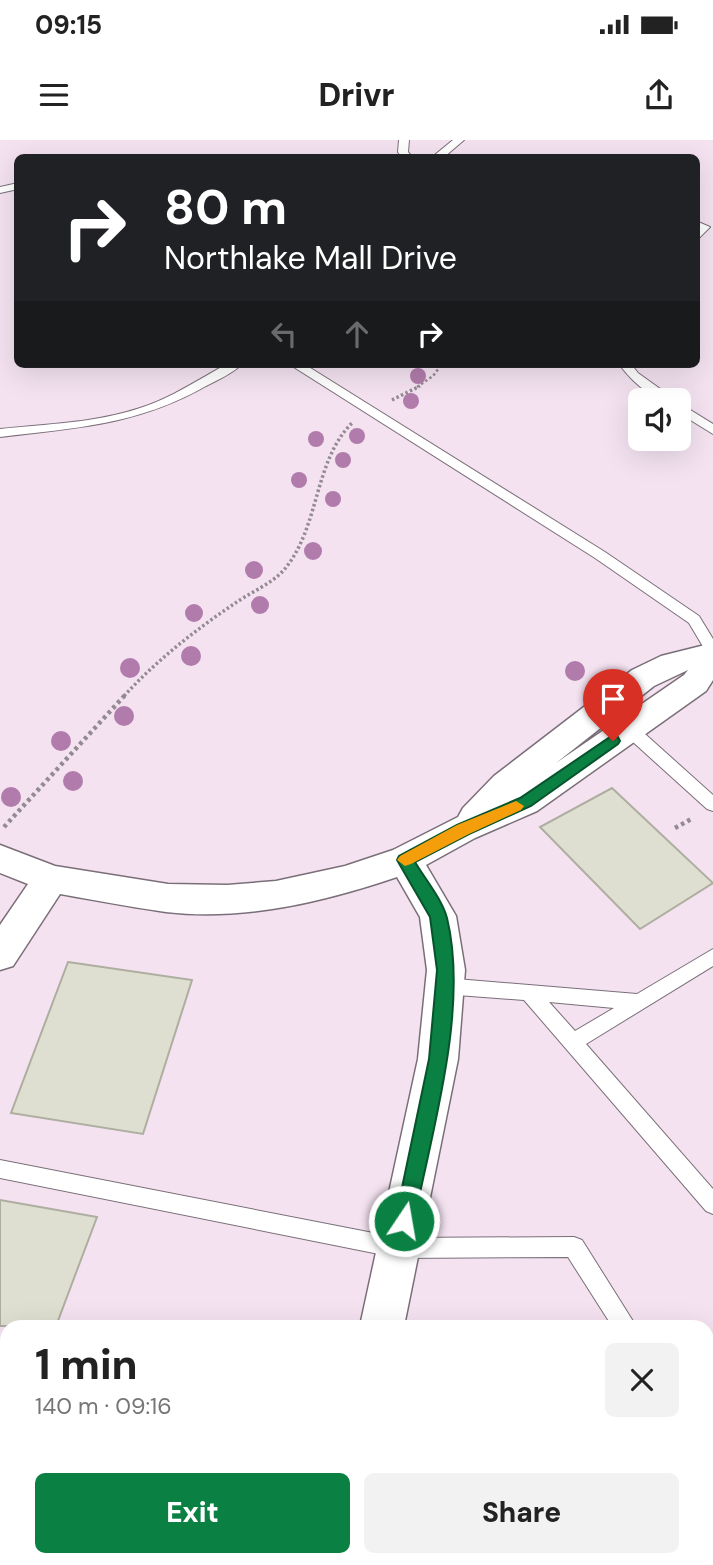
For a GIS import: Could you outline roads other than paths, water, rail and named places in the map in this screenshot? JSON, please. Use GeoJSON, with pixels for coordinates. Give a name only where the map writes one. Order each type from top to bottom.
{"type":"FeatureCollection","features":[{"type":"Feature","properties":{"kind":"street"},"geometry":{"type":"LineString","coordinates":[[2,842],[51,879],[109,891],[168,898],[227,899],[276,895],[346,880],[405,860],[463,829],[525,802],[695,683],[713,653]]}},
{"type":"Feature","properties":{"kind":"street"},"geometry":{"type":"LineString","coordinates":[[463,829],[506,785],[643,678],[672,663],[713,653]]}},
{"type":"Feature","properties":{"kind":"street"},"geometry":{"type":"LineString","coordinates":[[383,1320],[438,1059],[446,970],[438,916],[405,860]]}},
{"type":"Feature","properties":{"kind":"street"},"geometry":{"type":"LineString","coordinates":[[0,955],[51,879]]}},
{"type":"Feature","properties":{"kind":"lane"},"geometry":{"type":"LineString","coordinates":[[441,154],[459,140]]}},
{"type":"Feature","properties":{"kind":"lane"},"geometry":{"type":"LineString","coordinates":[[0,433],[119,417],[144,411],[175,398],[229,368]]}},
{"type":"Feature","properties":{"kind":"lane"},"geometry":{"type":"LineString","coordinates":[[301,368],[600,555],[694,620],[713,653]]}},
{"type":"Feature","properties":{"kind":"lane"},"geometry":{"type":"LineString","coordinates":[[628,368],[634,376],[652,388]]}},
{"type":"Feature","properties":{"kind":"lane"},"geometry":{"type":"LineString","coordinates":[[691,415],[713,430]]}},
{"type":"Feature","properties":{"kind":"lane"},"geometry":{"type":"LineString","coordinates":[[629,729],[713,805]]}},
{"type":"Feature","properties":{"kind":"lane"},"geometry":{"type":"LineString","coordinates":[[572,1043],[713,957]]}},
{"type":"Feature","properties":{"kind":"lane"},"geometry":{"type":"LineString","coordinates":[[444,986],[641,1002]]}},
{"type":"Feature","properties":{"kind":"lane"},"geometry":{"type":"LineString","coordinates":[[531,995],[713,1204]]}},
{"type":"Feature","properties":{"kind":"lane"},"geometry":{"type":"LineString","coordinates":[[0,1169],[399,1248],[574,1247],[621,1320]]}}]}
